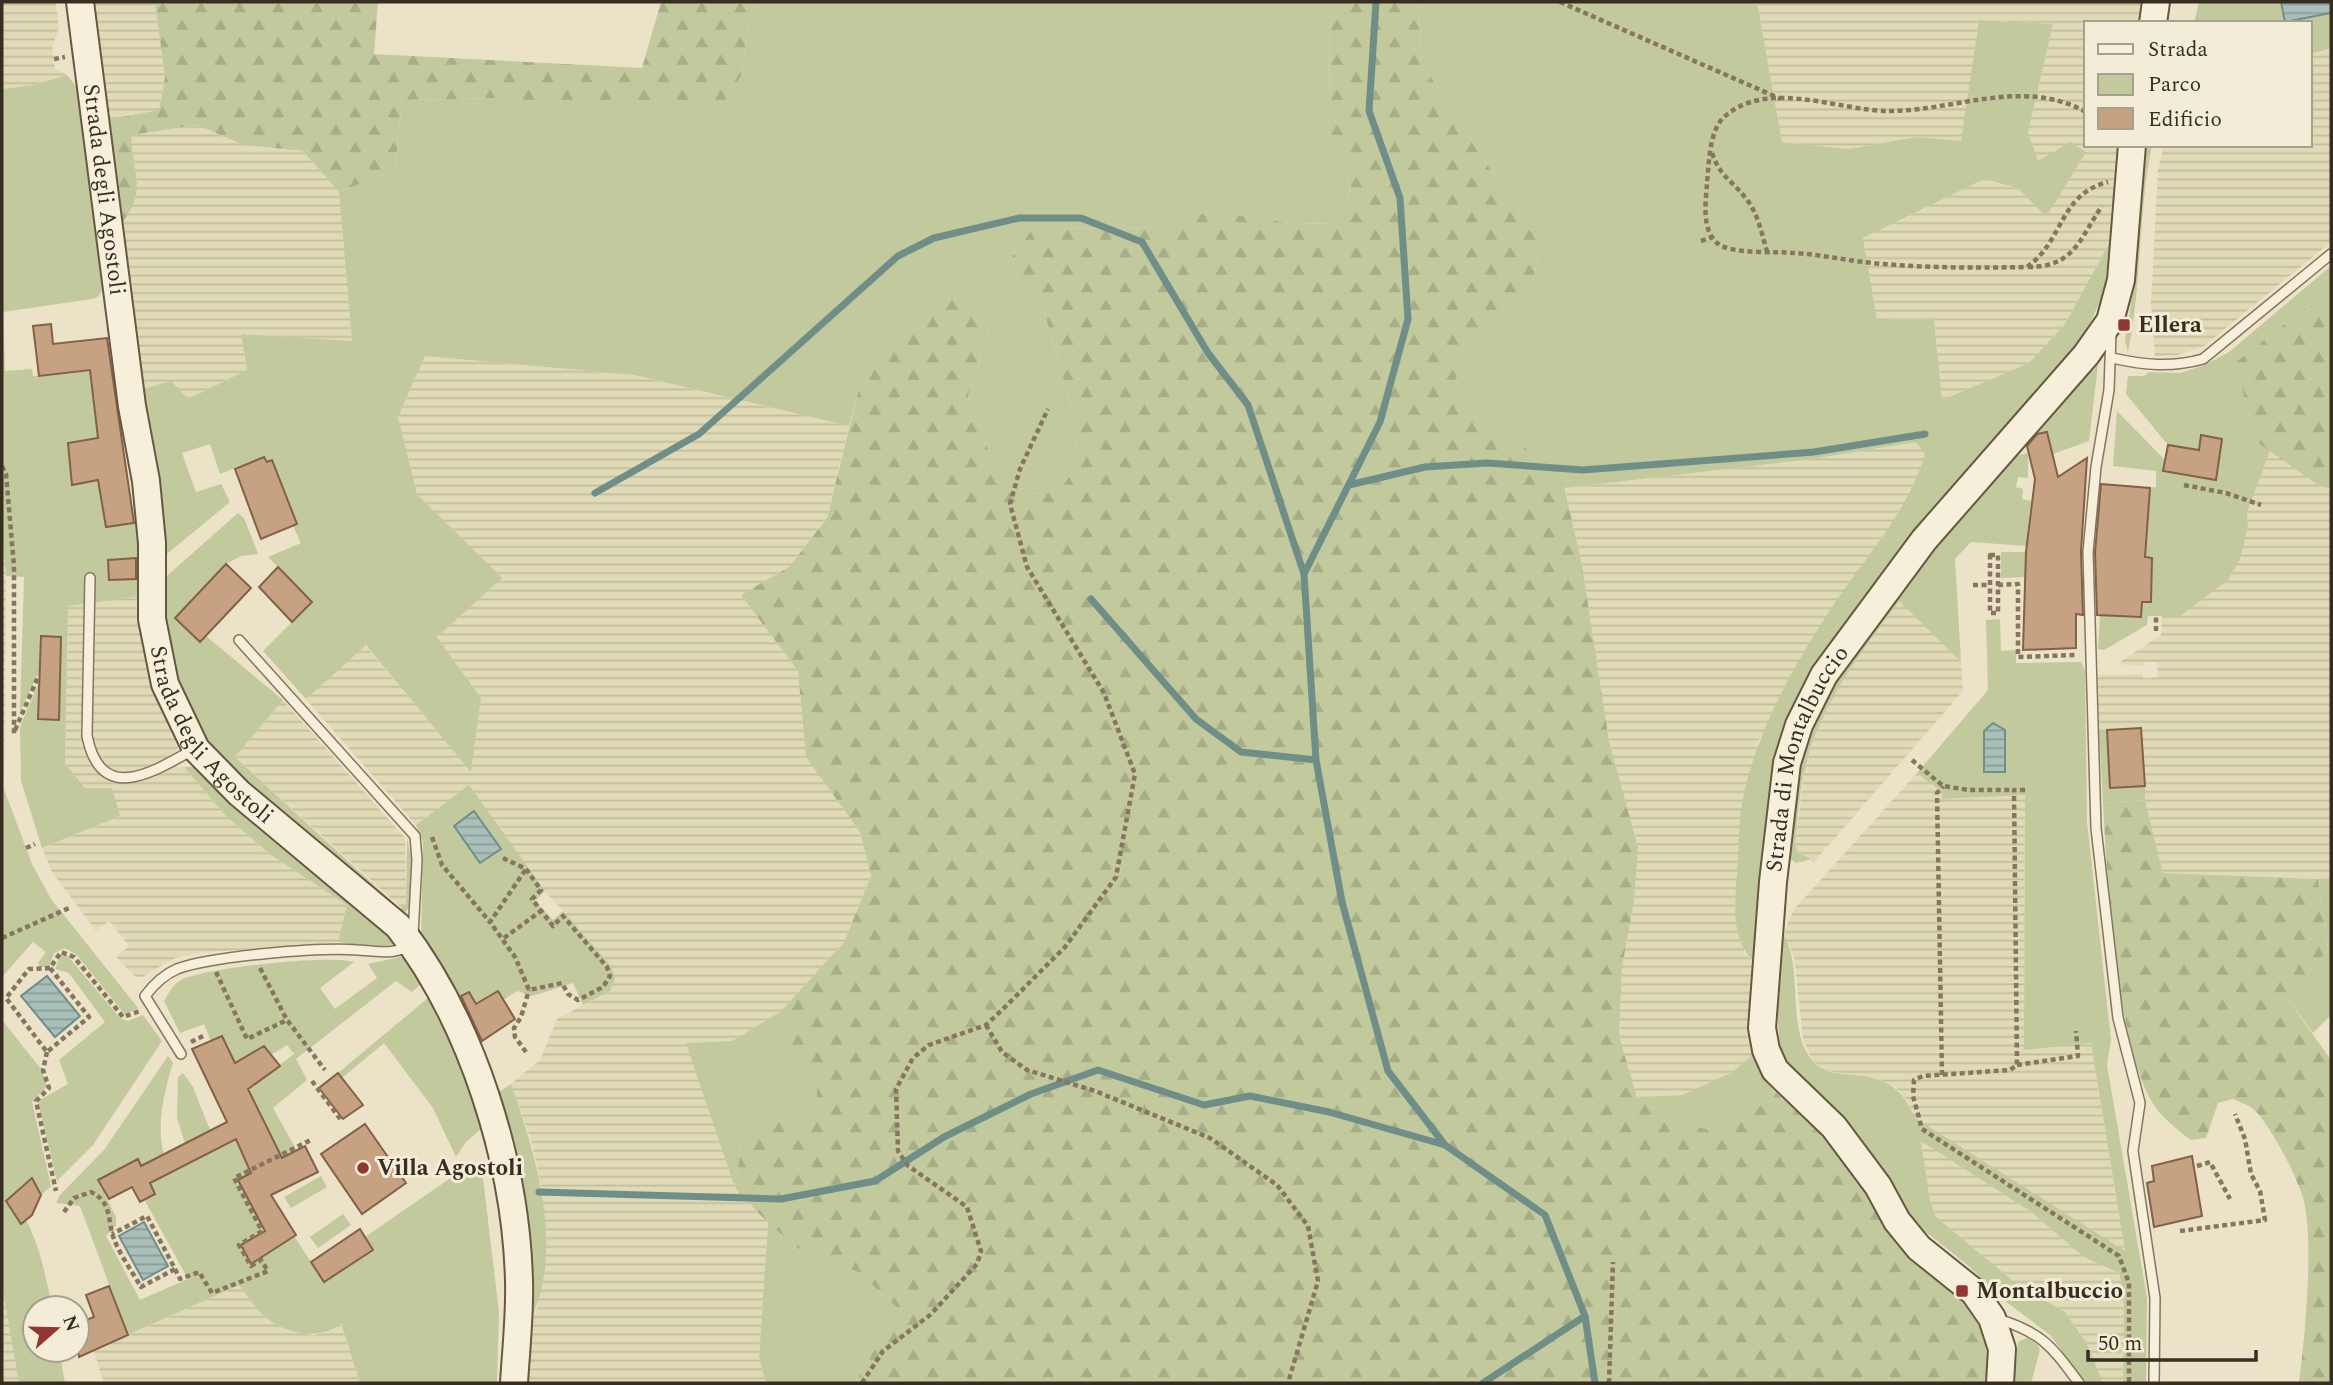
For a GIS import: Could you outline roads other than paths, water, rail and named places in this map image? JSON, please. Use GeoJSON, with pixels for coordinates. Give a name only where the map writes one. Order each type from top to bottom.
{"type":"FeatureCollection","features":[{"type":"Feature","properties":{"kind":"street","name":"Strada degli Agostoli"},"geometry":{"type":"LineString","coordinates":[[80,2],[132,407],[146,481],[156,650],[178,718],[195,749],[239,793],[398,926],[413,946],[457,1027],[493,1122],[507,1178],[519,1283],[514,1383]]}},
{"type":"Feature","properties":{"kind":"street"},"geometry":{"type":"LineString","coordinates":[[2153,21],[2155,2]]}},
{"type":"Feature","properties":{"kind":"street","name":"Strada di Montalbuccio"},"geometry":{"type":"LineString","coordinates":[[2000,1383],[2002,1349],[1992,1318],[1973,1292],[1919,1248],[1897,1221],[1878,1186],[1858,1158],[1834,1127],[1775,1070],[1766,1050],[1762,1028],[1787,763],[1799,725],[1824,675],[1924,540],[2086,355],[2110,321],[2121,280],[2132,147]]}},
{"type":"Feature","properties":{"kind":"lane"},"geometry":{"type":"LineString","coordinates":[[2112,358],[2143,365],[2178,366],[2203,359],[2331,254]]}},
{"type":"Feature","properties":{"kind":"lane"},"geometry":{"type":"LineString","coordinates":[[2110,321],[2112,358],[2089,533],[2096,828],[2101,890],[2118,1018],[2140,1103],[2133,1151],[2155,1298],[2154,1383]]}},
{"type":"Feature","properties":{"kind":"lane"},"geometry":{"type":"LineString","coordinates":[[90,578],[87,736],[91,758],[103,771],[123,779],[158,770],[195,749]]}},
{"type":"Feature","properties":{"kind":"lane"},"geometry":{"type":"LineString","coordinates":[[181,1054],[145,996],[157,980],[176,970],[211,962],[255,957],[360,950],[388,954],[413,946],[417,860],[415,836],[239,640]]}},
{"type":"Feature","properties":{"kind":"lane"},"geometry":{"type":"LineString","coordinates":[[1992,1318],[2033,1331],[2045,1341],[2079,1383]]}},
{"type":"Feature","properties":{"kind":"water"},"geometry":{"type":"Polygon","coordinates":[[[2281,2],[2331,2],[2331,13],[2285,21],[2281,2]]]}},
{"type":"Feature","properties":{"kind":"water"},"geometry":{"type":"Polygon","coordinates":[[[1993,723],[2005,730],[2005,772],[1984,772],[1984,731],[1993,723]]]}},
{"type":"Feature","properties":{"kind":"water"},"geometry":{"type":"Polygon","coordinates":[[[474,811],[501,849],[480,863],[454,826],[474,811]]]}},
{"type":"Feature","properties":{"kind":"water"},"geometry":{"type":"Polygon","coordinates":[[[47,976],[80,1016],[55,1037],[21,996],[47,976]]]}},
{"type":"Feature","properties":{"kind":"water"},"geometry":{"type":"Polygon","coordinates":[[[144,1222],[168,1266],[143,1280],[119,1236],[144,1222]]]}},
{"type":"Feature","properties":{"kind":"waterway"},"geometry":{"type":"LineString","coordinates":[[1376,2],[1369,111],[1400,198],[1408,319],[1380,422],[1304,574],[1316,760],[1342,902],[1388,1071],[1445,1145],[1545,1215],[1585,1316],[1595,1383]]}},
{"type":"Feature","properties":{"kind":"waterway"},"geometry":{"type":"LineString","coordinates":[[595,493],[699,434],[898,256],[934,238],[1019,218],[1081,218],[1142,242],[1208,353],[1248,405],[1304,574]]}},
{"type":"Feature","properties":{"kind":"waterway"},"geometry":{"type":"LineString","coordinates":[[1349,485],[1425,467],[1487,463],[1583,470],[1814,452],[1925,434]]}},
{"type":"Feature","properties":{"kind":"waterway"},"geometry":{"type":"LineString","coordinates":[[1091,599],[1196,719],[1241,752],[1316,760]]}},
{"type":"Feature","properties":{"kind":"waterway"},"geometry":{"type":"LineString","coordinates":[[539,1192],[781,1199],[875,1181],[944,1137],[1031,1094],[1098,1070],[1204,1105],[1250,1096],[1329,1112],[1445,1145]]}},
{"type":"Feature","properties":{"kind":"waterway"},"geometry":{"type":"LineString","coordinates":[[1483,1383],[1585,1316]]}},
{"type":"Feature","properties":{"kind":"place","name":"Ellera"},"geometry":{"type":"Point","coordinates":[2124,325]}},
{"type":"Feature","properties":{"kind":"place","name":"Villa Agostoli"},"geometry":{"type":"Point","coordinates":[363,1168]}},
{"type":"Feature","properties":{"kind":"place","name":"Montalbuccio"},"geometry":{"type":"Point","coordinates":[1962,1291]}}]}
